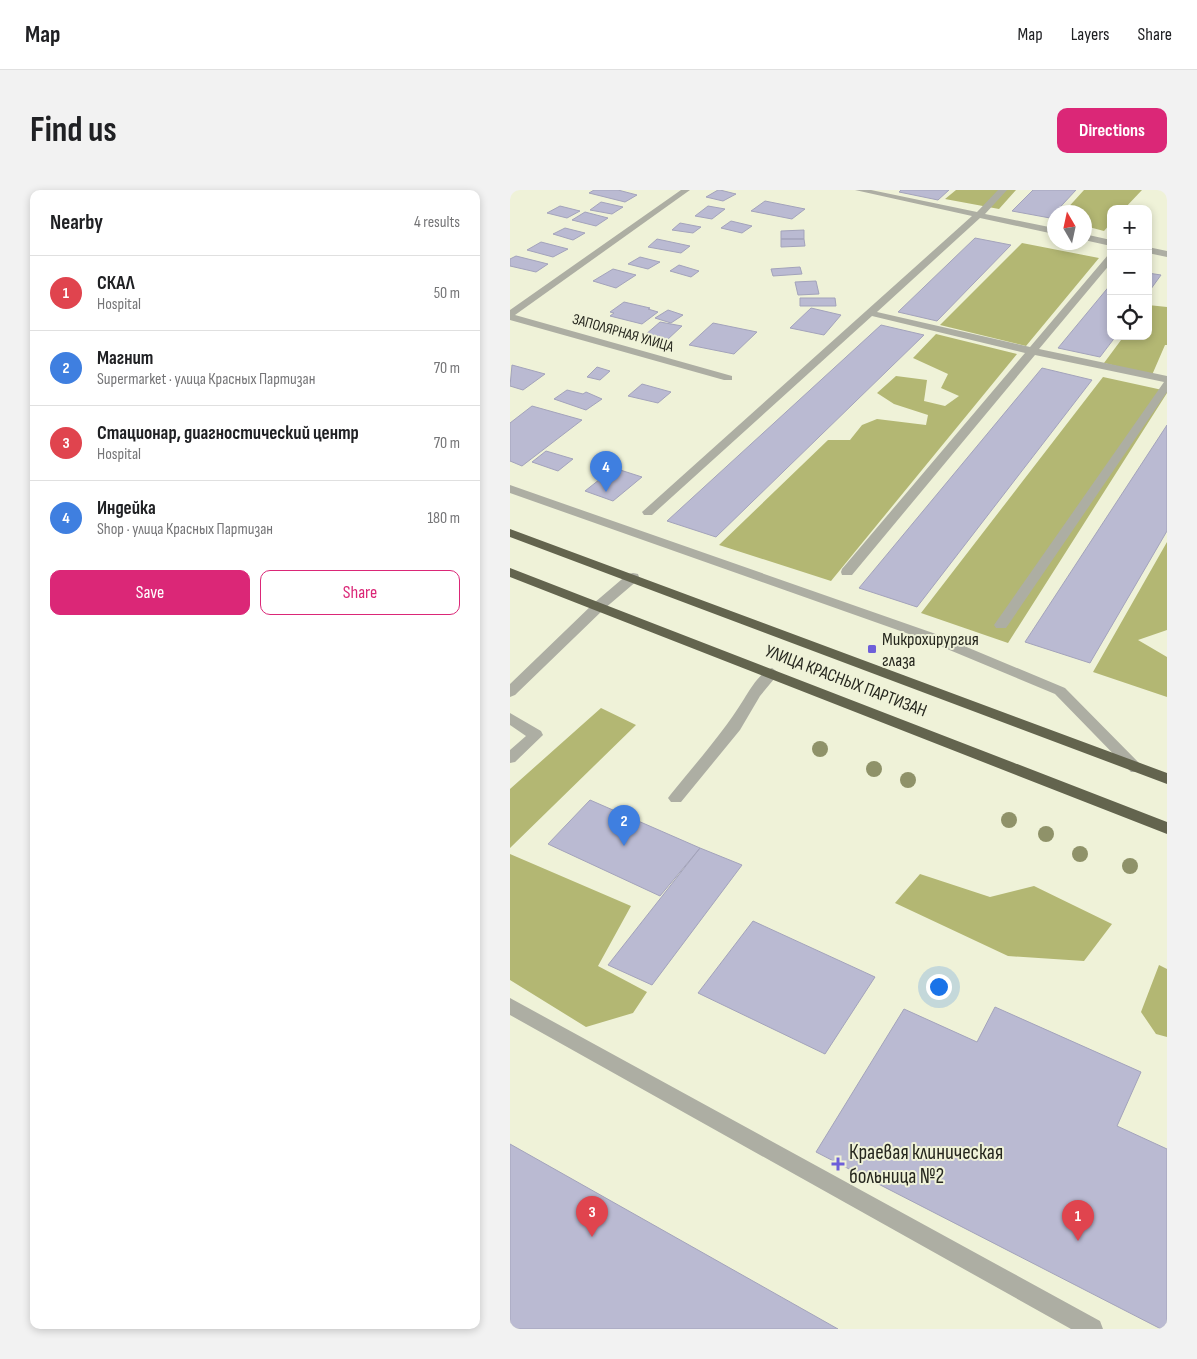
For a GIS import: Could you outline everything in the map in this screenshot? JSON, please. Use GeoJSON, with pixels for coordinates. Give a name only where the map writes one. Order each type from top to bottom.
{"type":"FeatureCollection","features":[{"type":"Feature","properties":{"kind":"highway","name":"УЛИЦА КРАСНЫХ ПАРТИЗАН"},"geometry":{"type":"LineString","coordinates":[[510,533],[633,577],[1167,779]]}},
{"type":"Feature","properties":{"kind":"highway","name":"УЛИЦА КРАСНЫХ ПАРТИЗАН"},"geometry":{"type":"LineString","coordinates":[[510,572],[772,672],[1167,828]]}},
{"type":"Feature","properties":{"kind":"street"},"geometry":{"type":"LineString","coordinates":[[510,316],[686,190]]}},
{"type":"Feature","properties":{"kind":"street"},"geometry":{"type":"LineString","coordinates":[[859,190],[878,192],[1047,229]]}},
{"type":"Feature","properties":{"kind":"street"},"geometry":{"type":"LineString","coordinates":[[648,512],[980,214],[1003,190]]}},
{"type":"Feature","properties":{"kind":"street"},"geometry":{"type":"LineString","coordinates":[[1092,239],[1107,242]]}},
{"type":"Feature","properties":{"kind":"street"},"geometry":{"type":"LineString","coordinates":[[1152,251],[1167,254]]}},
{"type":"Feature","properties":{"kind":"street"},"geometry":{"type":"LineString","coordinates":[[847,572],[1107,262]]}},
{"type":"Feature","properties":{"kind":"street"},"geometry":{"type":"LineString","coordinates":[[870,313],[1032,351],[1167,379]]}},
{"type":"Feature","properties":{"kind":"street","name":"ЗАПОЛЯРНАЯ УЛИЦА"},"geometry":{"type":"LineString","coordinates":[[510,316],[728,378]]}},
{"type":"Feature","properties":{"kind":"street"},"geometry":{"type":"LineString","coordinates":[[1001,624],[1167,384]]}},
{"type":"Feature","properties":{"kind":"street"},"geometry":{"type":"LineString","coordinates":[[510,489],[928,636],[1060,691],[1136,768]]}},
{"type":"Feature","properties":{"kind":"street"},"geometry":{"type":"LineString","coordinates":[[510,692],[599,606],[633,577]]}},
{"type":"Feature","properties":{"kind":"street"},"geometry":{"type":"LineString","coordinates":[[676,798],[735,726],[755,693],[772,672]]}},
{"type":"Feature","properties":{"kind":"street"},"geometry":{"type":"LineString","coordinates":[[510,718],[536,735],[510,758]]}},
{"type":"Feature","properties":{"kind":"street"},"geometry":{"type":"LineString","coordinates":[[510,1006],[1092,1329]]}},
{"type":"Feature","properties":{"kind":"green space"},"geometry":{"type":"Polygon","coordinates":[[[956,190],[1016,190],[999,209],[945,199],[956,190]]]}},
{"type":"Feature","properties":{"kind":"green space"},"geometry":{"type":"Polygon","coordinates":[[[1084,190],[1142,190],[1128,205],[1107,205],[1107,228],[1104,231],[1092,228],[1092,205],[1070,205],[1084,190]]]}},
{"type":"Feature","properties":{"kind":"green space"},"geometry":{"type":"Polygon","coordinates":[[[1022,243],[1047,248],[1047,250],[1058,250],[1099,258],[1026,346],[940,325],[1022,243]]]}},
{"type":"Feature","properties":{"kind":"green space"},"geometry":{"type":"Polygon","coordinates":[[[1152,305],[1167,307],[1167,345],[1165,345],[1152,375],[1104,363],[1121,340],[1152,340],[1152,305]]]}},
{"type":"Feature","properties":{"kind":"green space"},"geometry":{"type":"Polygon","coordinates":[[[936,334],[1017,354],[831,581],[719,545],[828,440],[850,440],[862,425],[877,419],[926,425],[928,415],[894,404],[877,393],[896,376],[927,380],[924,401],[945,406],[959,396],[941,388],[948,374],[913,358],[936,334]]]}},
{"type":"Feature","properties":{"kind":"green space"},"geometry":{"type":"Polygon","coordinates":[[[1103,377],[1167,391],[1167,393],[1008,643],[921,613],[1103,377]]]}},
{"type":"Feature","properties":{"kind":"green space"},"geometry":{"type":"Polygon","coordinates":[[[1167,542],[1167,630],[1138,640],[1167,657],[1167,697],[1093,672],[1167,542]]]}},
{"type":"Feature","properties":{"kind":"green space"},"geometry":{"type":"Polygon","coordinates":[[[601,708],[636,725],[510,848],[510,789],[601,708]]]}},
{"type":"Feature","properties":{"kind":"green space"},"geometry":{"type":"Polygon","coordinates":[[[510,854],[631,906],[598,966],[647,992],[633,1013],[586,1027],[510,980],[510,854]]]}},
{"type":"Feature","properties":{"kind":"green space"},"geometry":{"type":"Polygon","coordinates":[[[920,874],[990,897],[1034,886],[1112,924],[1084,961],[1008,956],[895,903],[920,874]]]}},
{"type":"Feature","properties":{"kind":"green space"},"geometry":{"type":"Polygon","coordinates":[[[1159,965],[1167,969],[1167,1037],[1156,1034],[1141,1012],[1159,965]]]}},
{"type":"Feature","properties":{"kind":"building"},"geometry":{"type":"Polygon","coordinates":[[[594,190],[618,190],[637,195],[625,202],[589,193],[594,190]]]}},
{"type":"Feature","properties":{"kind":"building"},"geometry":{"type":"Polygon","coordinates":[[[718,190],[736,194],[723,201],[706,197],[718,190]]]}},
{"type":"Feature","properties":{"kind":"building"},"geometry":{"type":"Polygon","coordinates":[[[901,190],[949,190],[938,200],[899,192],[901,190]]]}},
{"type":"Feature","properties":{"kind":"building"},"geometry":{"type":"Polygon","coordinates":[[[1033,190],[1076,190],[1062,205],[1047,205],[1047,217],[1012,211],[1033,190]]]}},
{"type":"Feature","properties":{"kind":"building"},"geometry":{"type":"Polygon","coordinates":[[[765,201],[805,209],[792,219],[751,211],[765,201]]]}},
{"type":"Feature","properties":{"kind":"building"},"geometry":{"type":"Polygon","coordinates":[[[601,202],[623,207],[612,214],[590,210],[601,202]]]}},
{"type":"Feature","properties":{"kind":"building"},"geometry":{"type":"Polygon","coordinates":[[[560,206],[580,211],[567,218],[547,213],[560,206]]]}},
{"type":"Feature","properties":{"kind":"building"},"geometry":{"type":"Polygon","coordinates":[[[708,206],[725,209],[712,219],[695,216],[708,206]]]}},
{"type":"Feature","properties":{"kind":"building"},"geometry":{"type":"Polygon","coordinates":[[[585,212],[608,218],[596,226],[572,220],[585,212]]]}},
{"type":"Feature","properties":{"kind":"building"},"geometry":{"type":"Polygon","coordinates":[[[731,221],[752,226],[742,233],[721,228],[731,221]]]}},
{"type":"Feature","properties":{"kind":"building"},"geometry":{"type":"Polygon","coordinates":[[[680,223],[701,227],[693,233],[672,230],[680,223]]]}},
{"type":"Feature","properties":{"kind":"building"},"geometry":{"type":"Polygon","coordinates":[[[565,228],[585,233],[573,240],[553,234],[565,228]]]}},
{"type":"Feature","properties":{"kind":"building"},"geometry":{"type":"Polygon","coordinates":[[[804,230],[804,239],[781,239],[781,231],[804,230]]]}},
{"type":"Feature","properties":{"kind":"building"},"geometry":{"type":"Polygon","coordinates":[[[975,238],[1011,245],[937,321],[898,312],[975,238]]]}},
{"type":"Feature","properties":{"kind":"building"},"geometry":{"type":"Polygon","coordinates":[[[657,239],[690,246],[681,253],[648,247],[657,239]]]}},
{"type":"Feature","properties":{"kind":"building"},"geometry":{"type":"Polygon","coordinates":[[[781,239],[804,239],[805,246],[781,247],[781,239]]]}},
{"type":"Feature","properties":{"kind":"building"},"geometry":{"type":"Polygon","coordinates":[[[541,242],[568,249],[553,257],[527,250],[541,242]]]}},
{"type":"Feature","properties":{"kind":"building"},"geometry":{"type":"Polygon","coordinates":[[[516,256],[548,264],[536,272],[510,266],[510,259],[516,256]]]}},
{"type":"Feature","properties":{"kind":"building"},"geometry":{"type":"Polygon","coordinates":[[[640,257],[660,262],[648,269],[628,264],[640,257]]]}},
{"type":"Feature","properties":{"kind":"building"},"geometry":{"type":"Polygon","coordinates":[[[679,265],[699,271],[691,277],[670,271],[679,265]]]}},
{"type":"Feature","properties":{"kind":"building"},"geometry":{"type":"Polygon","coordinates":[[[800,267],[802,274],[773,276],[771,269],[800,267]]]}},
{"type":"Feature","properties":{"kind":"building"},"geometry":{"type":"Polygon","coordinates":[[[613,269],[636,275],[616,288],[593,281],[613,269]]]}},
{"type":"Feature","properties":{"kind":"building"},"geometry":{"type":"Polygon","coordinates":[[[1152,274],[1161,275],[1152,287],[1152,274]]]}},
{"type":"Feature","properties":{"kind":"building"},"geometry":{"type":"Polygon","coordinates":[[[816,281],[819,294],[798,295],[795,282],[816,281]]]}},
{"type":"Feature","properties":{"kind":"building"},"geometry":{"type":"Polygon","coordinates":[[[1107,289],[1107,340],[1113,340],[1100,357],[1058,348],[1107,289]]]}},
{"type":"Feature","properties":{"kind":"building"},"geometry":{"type":"Polygon","coordinates":[[[800,298],[835,298],[836,306],[800,306],[800,298]]]}},
{"type":"Feature","properties":{"kind":"building"},"geometry":{"type":"Polygon","coordinates":[[[624,302],[650,308],[648,309],[658,312],[642,324],[610,316],[614,313],[610,312],[624,302]]]}},
{"type":"Feature","properties":{"kind":"building"},"geometry":{"type":"Polygon","coordinates":[[[811,308],[841,315],[824,335],[790,328],[811,308]]]}},
{"type":"Feature","properties":{"kind":"building"},"geometry":{"type":"Polygon","coordinates":[[[668,310],[683,315],[671,323],[655,318],[668,310]]]}},
{"type":"Feature","properties":{"kind":"building"},"geometry":{"type":"Polygon","coordinates":[[[660,322],[682,326],[667,340],[645,335],[660,322]]]}},
{"type":"Feature","properties":{"kind":"building"},"geometry":{"type":"Polygon","coordinates":[[[713,323],[757,332],[734,354],[689,345],[713,323]]]}},
{"type":"Feature","properties":{"kind":"building"},"geometry":{"type":"Polygon","coordinates":[[[881,325],[924,335],[716,537],[667,521],[881,325]]]}},
{"type":"Feature","properties":{"kind":"building"},"geometry":{"type":"Polygon","coordinates":[[[512,365],[545,374],[523,390],[510,386],[512,365]]]}},
{"type":"Feature","properties":{"kind":"building"},"geometry":{"type":"Polygon","coordinates":[[[597,367],[610,371],[600,380],[587,377],[597,367]]]}},
{"type":"Feature","properties":{"kind":"building"},"geometry":{"type":"Polygon","coordinates":[[[1042,368],[1092,380],[917,607],[859,588],[1042,368]]]}},
{"type":"Feature","properties":{"kind":"building"},"geometry":{"type":"Polygon","coordinates":[[[642,384],[671,392],[658,403],[628,396],[642,384]]]}},
{"type":"Feature","properties":{"kind":"building"},"geometry":{"type":"Polygon","coordinates":[[[567,390],[583,394],[586,392],[602,399],[586,410],[554,399],[567,390]]]}},
{"type":"Feature","properties":{"kind":"building"},"geometry":{"type":"Polygon","coordinates":[[[532,406],[582,420],[522,466],[510,461],[510,423],[532,406]]]}},
{"type":"Feature","properties":{"kind":"building"},"geometry":{"type":"Polygon","coordinates":[[[1167,425],[1167,531],[1090,663],[1025,642],[1167,425]]]}},
{"type":"Feature","properties":{"kind":"building"},"geometry":{"type":"Polygon","coordinates":[[[546,451],[573,459],[558,471],[532,462],[546,451]]]}},
{"type":"Feature","properties":{"kind":"building"},"geometry":{"type":"Polygon","coordinates":[[[614,468],[642,477],[613,501],[585,491],[614,468]]]}},
{"type":"Feature","properties":{"kind":"building"},"geometry":{"type":"Polygon","coordinates":[[[590,800],[700,848],[660,896],[548,844],[590,800]]]}},
{"type":"Feature","properties":{"kind":"building"},"geometry":{"type":"Polygon","coordinates":[[[700,848],[742,865],[652,985],[608,965],[700,848]]]}},
{"type":"Feature","properties":{"kind":"building"},"geometry":{"type":"Polygon","coordinates":[[[753,921],[875,977],[825,1054],[698,993],[753,921]]]}},
{"type":"Feature","properties":{"kind":"building"},"geometry":{"type":"Polygon","coordinates":[[[995,1007],[1141,1072],[1117,1126],[1167,1149],[1167,1329],[1161,1329],[816,1152],[904,1009],[977,1042],[995,1007]]]}},
{"type":"Feature","properties":{"kind":"building"},"geometry":{"type":"Polygon","coordinates":[[[510,1144],[838,1329],[510,1329],[510,1144]]]}},
{"type":"Feature","properties":{"kind":"place","name":"Индейка"},"geometry":{"type":"Point","coordinates":[606,492]}},
{"type":"Feature","properties":{"kind":"place","name":"Микрохирургия глаза"},"geometry":{"type":"Point","coordinates":[872,649]}},
{"type":"Feature","properties":{"kind":"place","name":"Магнит"},"geometry":{"type":"Point","coordinates":[624,846]}},
{"type":"Feature","properties":{"kind":"place","name":"Краевая клиническая больница №2"},"geometry":{"type":"Point","coordinates":[838,1164]}},
{"type":"Feature","properties":{"kind":"place","name":"Стационар, диагностический центр"},"geometry":{"type":"Point","coordinates":[592,1237]}},
{"type":"Feature","properties":{"kind":"place","name":"СКАЛ"},"geometry":{"type":"Point","coordinates":[1078,1241]}}]}
